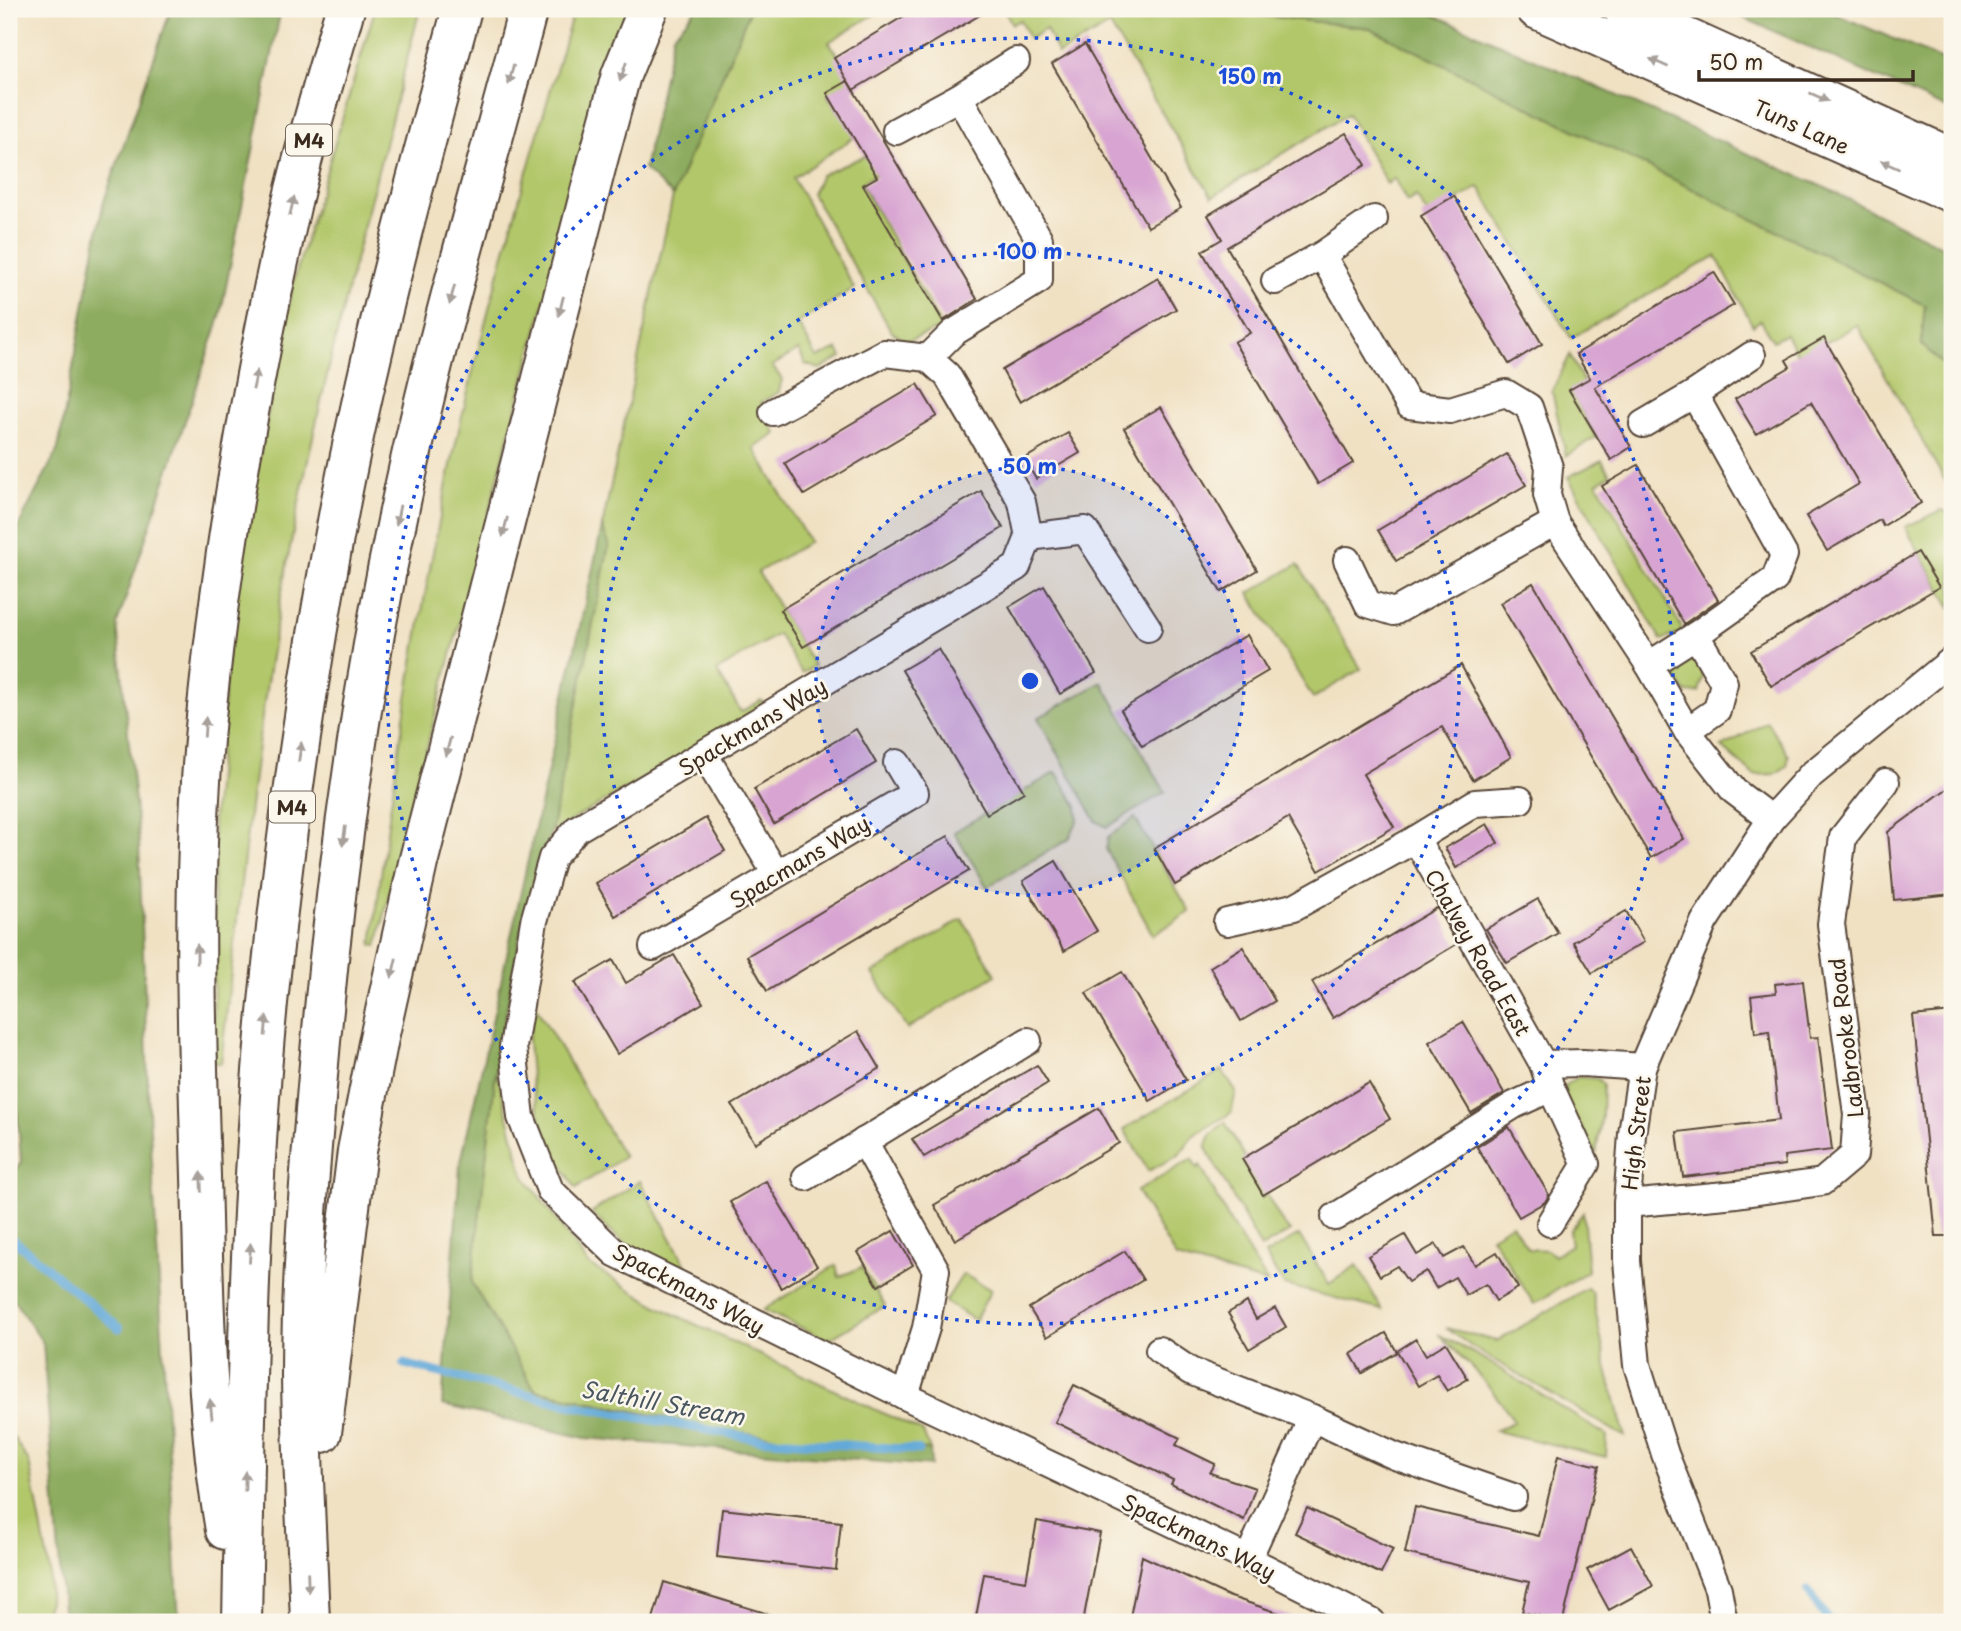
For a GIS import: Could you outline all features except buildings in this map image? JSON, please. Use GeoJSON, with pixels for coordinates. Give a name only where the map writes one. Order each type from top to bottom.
{"type":"FeatureCollection","features":[{"type":"Feature","properties":{"kind":"main road","name":"M4"},"geometry":{"type":"LineString","coordinates":[[241,1622],[221,1507],[208,1380],[198,1073],[198,896],[202,777],[215,631],[241,447],[292,201],[345,9]]}},
{"type":"Feature","properties":{"kind":"main road","name":"M4"},"geometry":{"type":"LineString","coordinates":[[241,1622],[249,1269],[262,1063],[282,877],[314,661],[343,492],[403,232],[462,9]]}},
{"type":"Feature","properties":{"kind":"main road","name":"M4"},"geometry":{"type":"LineString","coordinates":[[310,1622],[301,1374],[309,1171],[323,1011],[340,865],[374,642],[401,502],[444,326],[528,9]]}},
{"type":"Feature","properties":{"kind":"main road","name":"M4"},"geometry":{"type":"LineString","coordinates":[[307,1542],[357,1151],[385,1011],[418,863],[587,200],[621,75],[648,9]]}},
{"type":"Feature","properties":{"kind":"main road","name":"Tuns Lane"},"geometry":{"type":"LineString","coordinates":[[1536,9],[1952,193]]}},
{"type":"Feature","properties":{"kind":"main road","name":"Tuns Lane"},"geometry":{"type":"LineString","coordinates":[[1623,9],[1952,158]]}},
{"type":"Feature","properties":{"kind":"street"},"geometry":{"type":"LineString","coordinates":[[896,131],[959,97],[1016,61]]}},
{"type":"Feature","properties":{"kind":"street"},"geometry":{"type":"LineString","coordinates":[[928,358],[953,334],[1039,280],[1039,239],[959,97]]}},
{"type":"Feature","properties":{"kind":"street"},"geometry":{"type":"LineString","coordinates":[[1276,281],[1322,255],[1374,219]]}},
{"type":"Feature","properties":{"kind":"street"},"geometry":{"type":"LineString","coordinates":[[1322,255],[1409,405],[1450,410],[1506,393],[1530,407],[1549,467],[1547,495],[1555,522],[1649,664],[1687,731],[1734,791],[1771,819]]}},
{"type":"Feature","properties":{"kind":"street"},"geometry":{"type":"LineString","coordinates":[[773,412],[884,353],[928,358],[947,375],[1022,502],[1029,537],[1085,530],[1148,628]]}},
{"type":"Feature","properties":{"kind":"street"},"geometry":{"type":"LineString","coordinates":[[1643,424],[1752,355]]}},
{"type":"Feature","properties":{"kind":"street"},"geometry":{"type":"LineString","coordinates":[[1649,664],[1696,635],[1775,579],[1784,555],[1694,394]]}},
{"type":"Feature","properties":{"kind":"street"},"geometry":{"type":"LineString","coordinates":[[1347,560],[1368,604],[1394,612],[1555,522]]}},
{"type":"Feature","properties":{"kind":"street","name":"Spackmans Way"},"geometry":{"type":"LineString","coordinates":[[1029,537],[1017,567],[577,829],[552,858],[534,920],[513,1047],[520,1118],[550,1190],[615,1253],[905,1396],[1248,1559],[1372,1622]]}},
{"type":"Feature","properties":{"kind":"street"},"geometry":{"type":"LineString","coordinates":[[1687,731],[1717,709],[1724,682],[1696,635]]}},
{"type":"Feature","properties":{"kind":"street","name":"High Street"},"geometry":{"type":"LineString","coordinates":[[1724,1622],[1718,1589],[1665,1454],[1637,1364],[1627,1261],[1627,1204],[1632,1134],[1642,1067],[1704,922],[1771,819],[1811,775],[1952,660]]}},
{"type":"Feature","properties":{"kind":"street"},"geometry":{"type":"LineString","coordinates":[[704,754],[776,874]]}},
{"type":"Feature","properties":{"kind":"street","name":"Spacmans Way"},"geometry":{"type":"LineString","coordinates":[[653,947],[915,793],[897,763]]}},
{"type":"Feature","properties":{"kind":"street","name":"Ladbrooke Road"},"geometry":{"type":"LineString","coordinates":[[1627,1204],[1737,1194],[1822,1182],[1854,1156],[1857,1114],[1831,924],[1843,837],[1886,782]]}},
{"type":"Feature","properties":{"kind":"street"},"geometry":{"type":"LineString","coordinates":[[1227,922],[1294,907],[1475,803],[1520,800]]}},
{"type":"Feature","properties":{"kind":"street","name":"Chalvey Road East"},"geometry":{"type":"LineString","coordinates":[[1416,839],[1547,1076],[1586,1164],[1550,1223]]}},
{"type":"Feature","properties":{"kind":"street"},"geometry":{"type":"LineString","coordinates":[[806,1177],[1028,1041]]}},
{"type":"Feature","properties":{"kind":"street"},"geometry":{"type":"LineString","coordinates":[[1335,1217],[1514,1105],[1547,1076],[1583,1063],[1642,1067]]}},
{"type":"Feature","properties":{"kind":"street"},"geometry":{"type":"LineString","coordinates":[[864,1141],[936,1270],[926,1328],[905,1396]]}},
{"type":"Feature","properties":{"kind":"street"},"geometry":{"type":"LineString","coordinates":[[1159,1350],[1190,1371],[1312,1418],[1395,1456],[1513,1497]]}},
{"type":"Feature","properties":{"kind":"street"},"geometry":{"type":"LineString","coordinates":[[1248,1559],[1312,1418]]}},
{"type":"Feature","properties":{"kind":"green space"},"geometry":{"type":"Polygon","coordinates":[[[171,9],[281,9],[220,317],[117,624],[139,842],[149,1112],[179,1622],[64,1622],[43,1343],[9,1293],[9,1180],[21,1162],[16,1091],[9,1085],[9,555],[15,533],[58,449],[103,204],[171,9]]]}},
{"type":"Feature","properties":{"kind":"green space"},"geometry":{"type":"Polygon","coordinates":[[[375,9],[420,9],[343,307],[293,532],[261,721],[221,1063],[214,1063],[213,820],[233,596],[292,287],[375,9]]]}},
{"type":"Feature","properties":{"kind":"green space"},"geometry":{"type":"Polygon","coordinates":[[[574,9],[628,9],[605,72],[412,803],[377,946],[372,945],[408,691],[443,501],[498,276],[574,9]]]}},
{"type":"Feature","properties":{"kind":"green space"},"geometry":{"type":"Polygon","coordinates":[[[696,9],[750,9],[673,196],[644,169],[673,35],[696,9]]]}},
{"type":"Feature","properties":{"kind":"green space"},"geometry":{"type":"Polygon","coordinates":[[[750,9],[883,9],[829,42],[854,79],[828,96],[856,136],[793,178],[854,288],[798,323],[817,358],[838,349],[842,357],[820,369],[805,364],[799,350],[772,366],[782,379],[779,392],[761,402],[776,434],[754,448],[809,542],[758,572],[814,666],[802,673],[778,634],[717,671],[741,712],[761,700],[766,708],[551,832],[609,544],[602,527],[673,196],[750,9]]]}},
{"type":"Feature","properties":{"kind":"green space"},"geometry":{"type":"Polygon","coordinates":[[[1004,9],[1246,9],[1258,15],[1370,28],[1925,305],[1921,344],[1952,373],[1952,493],[1857,325],[1799,358],[1786,334],[1773,341],[1760,320],[1753,326],[1716,256],[1571,338],[1479,187],[1429,217],[1416,196],[1407,202],[1394,178],[1387,184],[1348,114],[1212,197],[1110,25],[1058,54],[1046,29],[1029,39],[1020,20],[1012,24],[1004,9]]]}},
{"type":"Feature","properties":{"kind":"green space"},"geometry":{"type":"Polygon","coordinates":[[[1246,9],[1421,9],[1830,190],[1952,251],[1952,373],[1921,344],[1925,305],[1370,28],[1258,15],[1246,9]]]}},
{"type":"Feature","properties":{"kind":"green space"},"geometry":{"type":"Polygon","coordinates":[[[1724,9],[1824,9],[1952,64],[1952,111],[1724,9]]]}},
{"type":"Feature","properties":{"kind":"green space"},"geometry":{"type":"Polygon","coordinates":[[[867,155],[880,172],[861,183],[942,328],[907,341],[892,332],[812,194],[821,175],[867,155]]]}},
{"type":"Feature","properties":{"kind":"green space"},"geometry":{"type":"Polygon","coordinates":[[[1570,355],[1584,383],[1572,392],[1596,437],[1566,456],[1552,391],[1570,355]]]}},
{"type":"Feature","properties":{"kind":"green space"},"geometry":{"type":"Polygon","coordinates":[[[1602,460],[1610,475],[1597,483],[1681,626],[1681,633],[1661,640],[1568,477],[1602,460]]]}},
{"type":"Feature","properties":{"kind":"green space"},"geometry":{"type":"Polygon","coordinates":[[[1942,510],[1952,518],[1952,609],[1905,527],[1942,510]]]}},
{"type":"Feature","properties":{"kind":"green space"},"geometry":{"type":"Polygon","coordinates":[[[602,527],[609,544],[551,832],[520,936],[496,1070],[472,1283],[535,1390],[718,1429],[837,1445],[930,1450],[931,1466],[585,1438],[442,1405],[460,1166],[602,527]]]}},
{"type":"Feature","properties":{"kind":"green space"},"geometry":{"type":"Polygon","coordinates":[[[1298,564],[1361,669],[1313,698],[1249,593],[1298,564]]]}},
{"type":"Feature","properties":{"kind":"green space"},"geometry":{"type":"Polygon","coordinates":[[[1688,657],[1700,662],[1703,677],[1699,692],[1686,693],[1676,678],[1679,662],[1688,657]]]}},
{"type":"Feature","properties":{"kind":"green space"},"geometry":{"type":"Polygon","coordinates":[[[1102,682],[1165,792],[1107,827],[1096,821],[1038,718],[1102,682]]]}},
{"type":"Feature","properties":{"kind":"green space"},"geometry":{"type":"Polygon","coordinates":[[[1767,722],[1789,756],[1787,766],[1775,774],[1754,775],[1722,747],[1767,722]]]}},
{"type":"Feature","properties":{"kind":"green space"},"geometry":{"type":"Polygon","coordinates":[[[1056,772],[1077,806],[1078,819],[1069,839],[987,887],[954,832],[1056,772]]]}},
{"type":"Feature","properties":{"kind":"green space"},"geometry":{"type":"Polygon","coordinates":[[[1135,818],[1190,912],[1153,935],[1106,849],[1108,837],[1135,818]]]}},
{"type":"Feature","properties":{"kind":"green space"},"geometry":{"type":"Polygon","coordinates":[[[962,919],[996,975],[907,1029],[873,973],[962,919]]]}},
{"type":"Feature","properties":{"kind":"green space"},"geometry":{"type":"Polygon","coordinates":[[[535,1005],[624,1157],[576,1188],[547,1143],[532,1087],[528,1041],[535,1005]]]}},
{"type":"Feature","properties":{"kind":"green space"},"geometry":{"type":"Polygon","coordinates":[[[496,1070],[523,1174],[588,1264],[661,1308],[923,1432],[930,1450],[837,1445],[718,1429],[535,1390],[472,1283],[496,1070]]]}},
{"type":"Feature","properties":{"kind":"green space"},"geometry":{"type":"Polygon","coordinates":[[[1222,1070],[1236,1092],[1231,1113],[1194,1135],[1178,1156],[1148,1171],[1124,1129],[1222,1070]]]}},
{"type":"Feature","properties":{"kind":"green space"},"geometry":{"type":"Polygon","coordinates":[[[1579,1077],[1598,1079],[1603,1085],[1596,1154],[1564,1097],[1565,1085],[1579,1077]]]}},
{"type":"Feature","properties":{"kind":"green space"},"geometry":{"type":"Polygon","coordinates":[[[1225,1122],[1282,1222],[1290,1231],[1261,1248],[1206,1148],[1211,1134],[1225,1122]]]}},
{"type":"Feature","properties":{"kind":"green space"},"geometry":{"type":"Polygon","coordinates":[[[1192,1159],[1197,1168],[1200,1165],[1230,1222],[1268,1283],[1176,1258],[1137,1191],[1192,1159]]]}},
{"type":"Feature","properties":{"kind":"green space"},"geometry":{"type":"Polygon","coordinates":[[[640,1181],[695,1282],[626,1244],[592,1212],[640,1181]]]}},
{"type":"Feature","properties":{"kind":"green space"},"geometry":{"type":"Polygon","coordinates":[[[1583,1213],[1588,1271],[1534,1304],[1491,1236],[1512,1224],[1528,1249],[1547,1250],[1554,1256],[1571,1245],[1569,1231],[1583,1213]]]}},
{"type":"Feature","properties":{"kind":"green space"},"geometry":{"type":"Polygon","coordinates":[[[1299,1235],[1329,1284],[1357,1265],[1382,1310],[1284,1285],[1265,1255],[1299,1235]]]}},
{"type":"Feature","properties":{"kind":"green space"},"geometry":{"type":"Polygon","coordinates":[[[836,1265],[839,1277],[862,1267],[885,1306],[828,1340],[763,1310],[836,1265]]]}},
{"type":"Feature","properties":{"kind":"green space"},"geometry":{"type":"Polygon","coordinates":[[[963,1274],[991,1290],[975,1320],[945,1302],[963,1274]]]}},
{"type":"Feature","properties":{"kind":"green space"},"geometry":{"type":"Polygon","coordinates":[[[1587,1288],[1592,1293],[1607,1370],[1625,1437],[1475,1349],[1446,1328],[1497,1341],[1587,1288]]]}},
{"type":"Feature","properties":{"kind":"green space"},"geometry":{"type":"Polygon","coordinates":[[[1438,1334],[1486,1360],[1607,1436],[1606,1457],[1495,1431],[1514,1421],[1479,1375],[1438,1334]]]}},
{"type":"Feature","properties":{"kind":"green space"},"geometry":{"type":"Polygon","coordinates":[[[9,1431],[29,1462],[50,1572],[49,1602],[40,1622],[9,1622],[9,1431]]]}},
{"type":"Feature","properties":{"kind":"waterway","name":"Salthill Stream"},"geometry":{"type":"LineString","coordinates":[[9,1236],[119,1328]]}},
{"type":"Feature","properties":{"kind":"waterway","name":"Salthill Stream"},"geometry":{"type":"LineString","coordinates":[[404,1364],[570,1405],[759,1439],[918,1450]]}},
{"type":"Feature","properties":{"kind":"waterway","name":"Salthill Stream"},"geometry":{"type":"LineString","coordinates":[[1808,1591],[1829,1622]]}}]}
